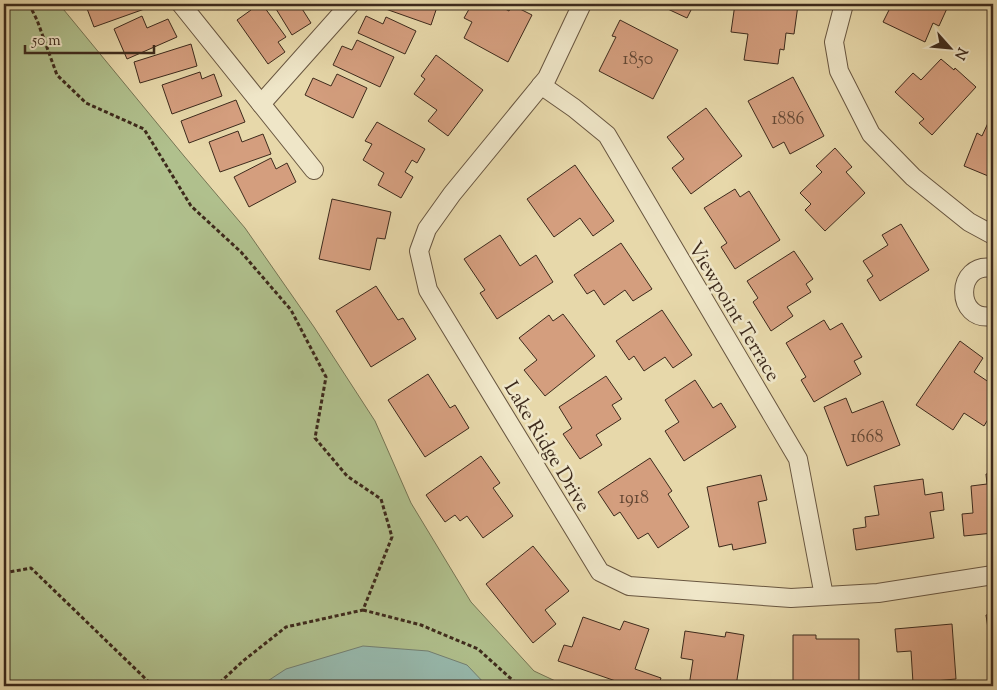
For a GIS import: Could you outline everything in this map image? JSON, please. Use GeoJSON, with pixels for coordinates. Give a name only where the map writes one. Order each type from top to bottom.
{"type":"FeatureCollection","features":[{"type":"Feature","properties":{"kind":"street"},"geometry":{"type":"LineString","coordinates":[[181,4],[314,170]]}},
{"type":"Feature","properties":{"kind":"street"},"geometry":{"type":"LineString","coordinates":[[261,104],[350,4]]}},
{"type":"Feature","properties":{"kind":"street","name":"Lake Ridge Drive"},"geometry":{"type":"LineString","coordinates":[[582,4],[547,78],[452,194],[427,230],[419,251],[428,290],[600,572],[629,586],[791,598],[878,593],[993,575]]}},
{"type":"Feature","properties":{"kind":"street"},"geometry":{"type":"LineString","coordinates":[[844,4],[834,42],[839,71],[871,134],[913,177],[969,222],[993,235]]}},
{"type":"Feature","properties":{"kind":"street","name":"Viewpoint Terrace"},"geometry":{"type":"LineString","coordinates":[[541,85],[606,134],[798,458],[824,596]]}},
{"type":"Feature","properties":{"kind":"street"},"geometry":{"type":"LineString","coordinates":[[993,268],[982,268],[970,275],[964,289],[964,296],[970,310],[983,317],[993,316]]}},
{"type":"Feature","properties":{"kind":"path"},"geometry":{"type":"LineString","coordinates":[[29,4],[57,74],[86,103],[144,129],[191,206],[241,252],[291,310],[326,377],[315,438],[347,476],[381,499],[392,537],[363,610]]}},
{"type":"Feature","properties":{"kind":"path"},"geometry":{"type":"LineString","coordinates":[[4,574],[31,568],[152,686]]}},
{"type":"Feature","properties":{"kind":"path"},"geometry":{"type":"LineString","coordinates":[[216,686],[243,661],[286,627],[363,610],[421,625],[478,649],[519,686]]}},
{"type":"Feature","properties":{"kind":"green space"},"geometry":{"type":"Polygon","coordinates":[[[4,4],[59,4],[245,228],[314,327],[375,421],[411,503],[471,602],[534,671],[566,686],[4,686],[4,4]]]}},
{"type":"Feature","properties":{"kind":"water"},"geometry":{"type":"Polygon","coordinates":[[[363,646],[428,651],[467,665],[487,686],[260,686],[286,669],[363,646]]]}},
{"type":"Feature","properties":{"kind":"building"},"geometry":{"type":"Polygon","coordinates":[[[92,4],[149,4],[150,7],[94,27],[86,6],[92,4]]]}},
{"type":"Feature","properties":{"kind":"building"},"geometry":{"type":"Polygon","coordinates":[[[247,4],[262,4],[286,37],[278,42],[285,52],[268,64],[237,20],[251,10],[247,4]]]}},
{"type":"Feature","properties":{"kind":"building"},"geometry":{"type":"Polygon","coordinates":[[[273,4],[299,4],[311,23],[292,35],[273,4]]]}},
{"type":"Feature","properties":{"kind":"building"},"geometry":{"type":"Polygon","coordinates":[[[381,4],[438,4],[431,25],[380,7],[381,4]]]}},
{"type":"Feature","properties":{"kind":"building"},"geometry":{"type":"Polygon","coordinates":[[[472,4],[496,4],[509,11],[512,5],[532,15],[508,62],[464,38],[472,22],[464,18],[472,4]]]}},
{"type":"Feature","properties":{"kind":"building"},"geometry":{"type":"Polygon","coordinates":[[[657,4],[694,4],[687,18],[657,4]]]}},
{"type":"Feature","properties":{"kind":"building"},"geometry":{"type":"Polygon","coordinates":[[[735,4],[798,5],[794,34],[786,33],[784,50],[780,49],[778,64],[744,60],[748,34],[731,32],[735,4]]]}},
{"type":"Feature","properties":{"kind":"building"},"geometry":{"type":"Polygon","coordinates":[[[892,4],[949,4],[939,26],[933,23],[925,42],[883,22],[892,4]]]}},
{"type":"Feature","properties":{"kind":"building"},"geometry":{"type":"Polygon","coordinates":[[[142,16],[147,28],[168,19],[177,37],[127,59],[114,29],[142,16]]]}},
{"type":"Feature","properties":{"kind":"building"},"geometry":{"type":"Polygon","coordinates":[[[366,16],[383,24],[386,17],[416,31],[405,54],[358,33],[366,16]]]}},
{"type":"Feature","properties":{"kind":"building"},"geometry":{"type":"Polygon","coordinates":[[[620,20],[678,50],[653,99],[599,71],[616,37],[612,36],[620,20]]]}},
{"type":"Feature","properties":{"kind":"building"},"geometry":{"type":"Polygon","coordinates":[[[357,40],[394,57],[380,87],[333,65],[342,46],[352,50],[357,40]]]}},
{"type":"Feature","properties":{"kind":"building"},"geometry":{"type":"Polygon","coordinates":[[[191,44],[197,66],[140,83],[134,62],[191,44]]]}},
{"type":"Feature","properties":{"kind":"building"},"geometry":{"type":"Polygon","coordinates":[[[436,55],[483,90],[448,136],[428,121],[437,110],[414,94],[425,79],[421,76],[436,55]]]}},
{"type":"Feature","properties":{"kind":"building"},"geometry":{"type":"Polygon","coordinates":[[[941,59],[954,70],[955,68],[976,87],[932,135],[919,123],[924,119],[895,92],[913,73],[921,80],[941,59]]]}},
{"type":"Feature","properties":{"kind":"building"},"geometry":{"type":"Polygon","coordinates":[[[200,72],[202,79],[214,74],[222,96],[172,114],[162,85],[200,72]]]}},
{"type":"Feature","properties":{"kind":"building"},"geometry":{"type":"Polygon","coordinates":[[[337,74],[367,88],[353,118],[305,95],[313,78],[331,86],[337,74]]]}},
{"type":"Feature","properties":{"kind":"building"},"geometry":{"type":"Polygon","coordinates":[[[793,77],[824,136],[790,154],[784,142],[773,148],[748,101],[793,77]]]}},
{"type":"Feature","properties":{"kind":"building"},"geometry":{"type":"Polygon","coordinates":[[[236,100],[245,122],[189,143],[181,121],[236,100]]]}},
{"type":"Feature","properties":{"kind":"building"},"geometry":{"type":"Polygon","coordinates":[[[706,108],[742,156],[691,194],[672,168],[684,159],[667,137],[706,108]]]}},
{"type":"Feature","properties":{"kind":"building"},"geometry":{"type":"Polygon","coordinates":[[[377,122],[425,149],[417,163],[412,160],[405,172],[413,177],[401,198],[378,185],[384,173],[363,160],[372,144],[365,141],[377,122]]]}},
{"type":"Feature","properties":{"kind":"building"},"geometry":{"type":"Polygon","coordinates":[[[988,123],[993,125],[993,178],[964,166],[977,133],[982,136],[988,123]]]}},
{"type":"Feature","properties":{"kind":"building"},"geometry":{"type":"Polygon","coordinates":[[[238,131],[242,142],[263,134],[271,154],[220,172],[209,142],[238,131]]]}},
{"type":"Feature","properties":{"kind":"building"},"geometry":{"type":"Polygon","coordinates":[[[835,148],[852,167],[846,172],[865,193],[825,231],[805,210],[811,204],[800,193],[822,172],[816,166],[835,148]]]}},
{"type":"Feature","properties":{"kind":"building"},"geometry":{"type":"Polygon","coordinates":[[[271,158],[276,169],[287,163],[296,182],[249,207],[234,177],[271,158]]]}},
{"type":"Feature","properties":{"kind":"building"},"geometry":{"type":"Polygon","coordinates":[[[575,165],[614,221],[593,236],[580,218],[554,237],[527,199],[575,165]]]}},
{"type":"Feature","properties":{"kind":"building"},"geometry":{"type":"Polygon","coordinates":[[[735,189],[740,197],[749,191],[780,240],[735,269],[721,247],[727,243],[704,208],[735,189]]]}},
{"type":"Feature","properties":{"kind":"building"},"geometry":{"type":"Polygon","coordinates":[[[332,199],[391,212],[385,239],[377,238],[370,270],[319,259],[332,199]]]}},
{"type":"Feature","properties":{"kind":"building"},"geometry":{"type":"Polygon","coordinates":[[[901,224],[929,270],[880,301],[867,280],[873,276],[863,261],[888,245],[882,235],[901,224]]]}},
{"type":"Feature","properties":{"kind":"building"},"geometry":{"type":"Polygon","coordinates":[[[500,235],[520,266],[536,255],[553,282],[497,319],[480,293],[485,290],[464,259],[500,235]]]}},
{"type":"Feature","properties":{"kind":"building"},"geometry":{"type":"Polygon","coordinates":[[[621,243],[652,289],[633,301],[625,290],[604,305],[594,290],[587,294],[574,275],[621,243]]]}},
{"type":"Feature","properties":{"kind":"building"},"geometry":{"type":"Polygon","coordinates":[[[794,251],[813,279],[806,284],[811,292],[787,307],[793,316],[771,331],[753,302],[758,298],[747,281],[794,251]]]}},
{"type":"Feature","properties":{"kind":"building"},"geometry":{"type":"Polygon","coordinates":[[[376,286],[398,320],[403,318],[416,339],[371,367],[336,311],[376,286]]]}},
{"type":"Feature","properties":{"kind":"building"},"geometry":{"type":"Polygon","coordinates":[[[662,310],[692,355],[673,368],[665,357],[644,371],[634,356],[629,360],[616,341],[662,310]]]}},
{"type":"Feature","properties":{"kind":"building"},"geometry":{"type":"Polygon","coordinates":[[[563,314],[595,356],[545,396],[524,370],[537,360],[519,338],[549,315],[553,321],[563,314]]]}},
{"type":"Feature","properties":{"kind":"building"},"geometry":{"type":"Polygon","coordinates":[[[824,320],[830,330],[842,323],[862,357],[854,361],[861,374],[814,402],[801,380],[806,377],[786,343],[824,320]]]}},
{"type":"Feature","properties":{"kind":"building"},"geometry":{"type":"Polygon","coordinates":[[[960,341],[983,358],[974,372],[993,385],[993,419],[990,416],[984,426],[964,413],[953,430],[916,405],[960,341]]]}},
{"type":"Feature","properties":{"kind":"building"},"geometry":{"type":"Polygon","coordinates":[[[428,374],[450,408],[455,405],[469,428],[425,457],[388,400],[428,374]]]}},
{"type":"Feature","properties":{"kind":"building"},"geometry":{"type":"Polygon","coordinates":[[[606,376],[622,399],[612,405],[621,419],[596,435],[602,445],[580,459],[563,434],[572,428],[559,407],[606,376]]]}},
{"type":"Feature","properties":{"kind":"building"},"geometry":{"type":"Polygon","coordinates":[[[695,380],[713,408],[721,403],[736,427],[684,461],[665,431],[679,422],[665,400],[695,380]]]}},
{"type":"Feature","properties":{"kind":"building"},"geometry":{"type":"Polygon","coordinates":[[[846,398],[852,413],[883,401],[900,445],[847,466],[824,407],[846,398]]]}},
{"type":"Feature","properties":{"kind":"building"},"geometry":{"type":"Polygon","coordinates":[[[481,456],[500,483],[493,488],[513,516],[483,538],[467,516],[460,521],[455,515],[445,522],[426,495],[481,456]]]}},
{"type":"Feature","properties":{"kind":"building"},"geometry":{"type":"Polygon","coordinates":[[[650,458],[672,491],[668,494],[689,527],[658,548],[648,533],[638,539],[620,512],[614,516],[598,492],[650,458]]]}},
{"type":"Feature","properties":{"kind":"building"},"geometry":{"type":"Polygon","coordinates":[[[993,473],[993,533],[964,536],[962,514],[973,513],[971,486],[987,484],[986,474],[993,473]]]}},
{"type":"Feature","properties":{"kind":"building"},"geometry":{"type":"Polygon","coordinates":[[[761,475],[767,500],[758,502],[766,543],[733,550],[732,544],[719,547],[707,487],[761,475]]]}},
{"type":"Feature","properties":{"kind":"building"},"geometry":{"type":"Polygon","coordinates":[[[923,479],[925,495],[942,492],[944,510],[930,512],[934,538],[856,550],[853,529],[866,527],[865,517],[879,515],[874,486],[923,479]]]}},
{"type":"Feature","properties":{"kind":"building"},"geometry":{"type":"Polygon","coordinates":[[[533,546],[569,591],[545,610],[556,624],[533,643],[486,584],[533,546]]]}},
{"type":"Feature","properties":{"kind":"building"},"geometry":{"type":"Polygon","coordinates":[[[993,614],[993,662],[986,615],[993,614]]]}},
{"type":"Feature","properties":{"kind":"building"},"geometry":{"type":"Polygon","coordinates":[[[583,617],[620,630],[624,621],[649,629],[635,669],[661,678],[658,686],[630,686],[558,661],[564,645],[572,647],[583,617]]]}},
{"type":"Feature","properties":{"kind":"building"},"geometry":{"type":"Polygon","coordinates":[[[952,624],[956,679],[913,683],[911,651],[897,652],[895,629],[952,624]]]}},
{"type":"Feature","properties":{"kind":"building"},"geometry":{"type":"Polygon","coordinates":[[[685,631],[725,637],[726,632],[744,635],[736,686],[689,686],[693,660],[681,658],[685,631]]]}},
{"type":"Feature","properties":{"kind":"building"},"geometry":{"type":"Polygon","coordinates":[[[793,635],[816,635],[816,639],[859,639],[859,686],[793,686],[793,635]]]}}]}
